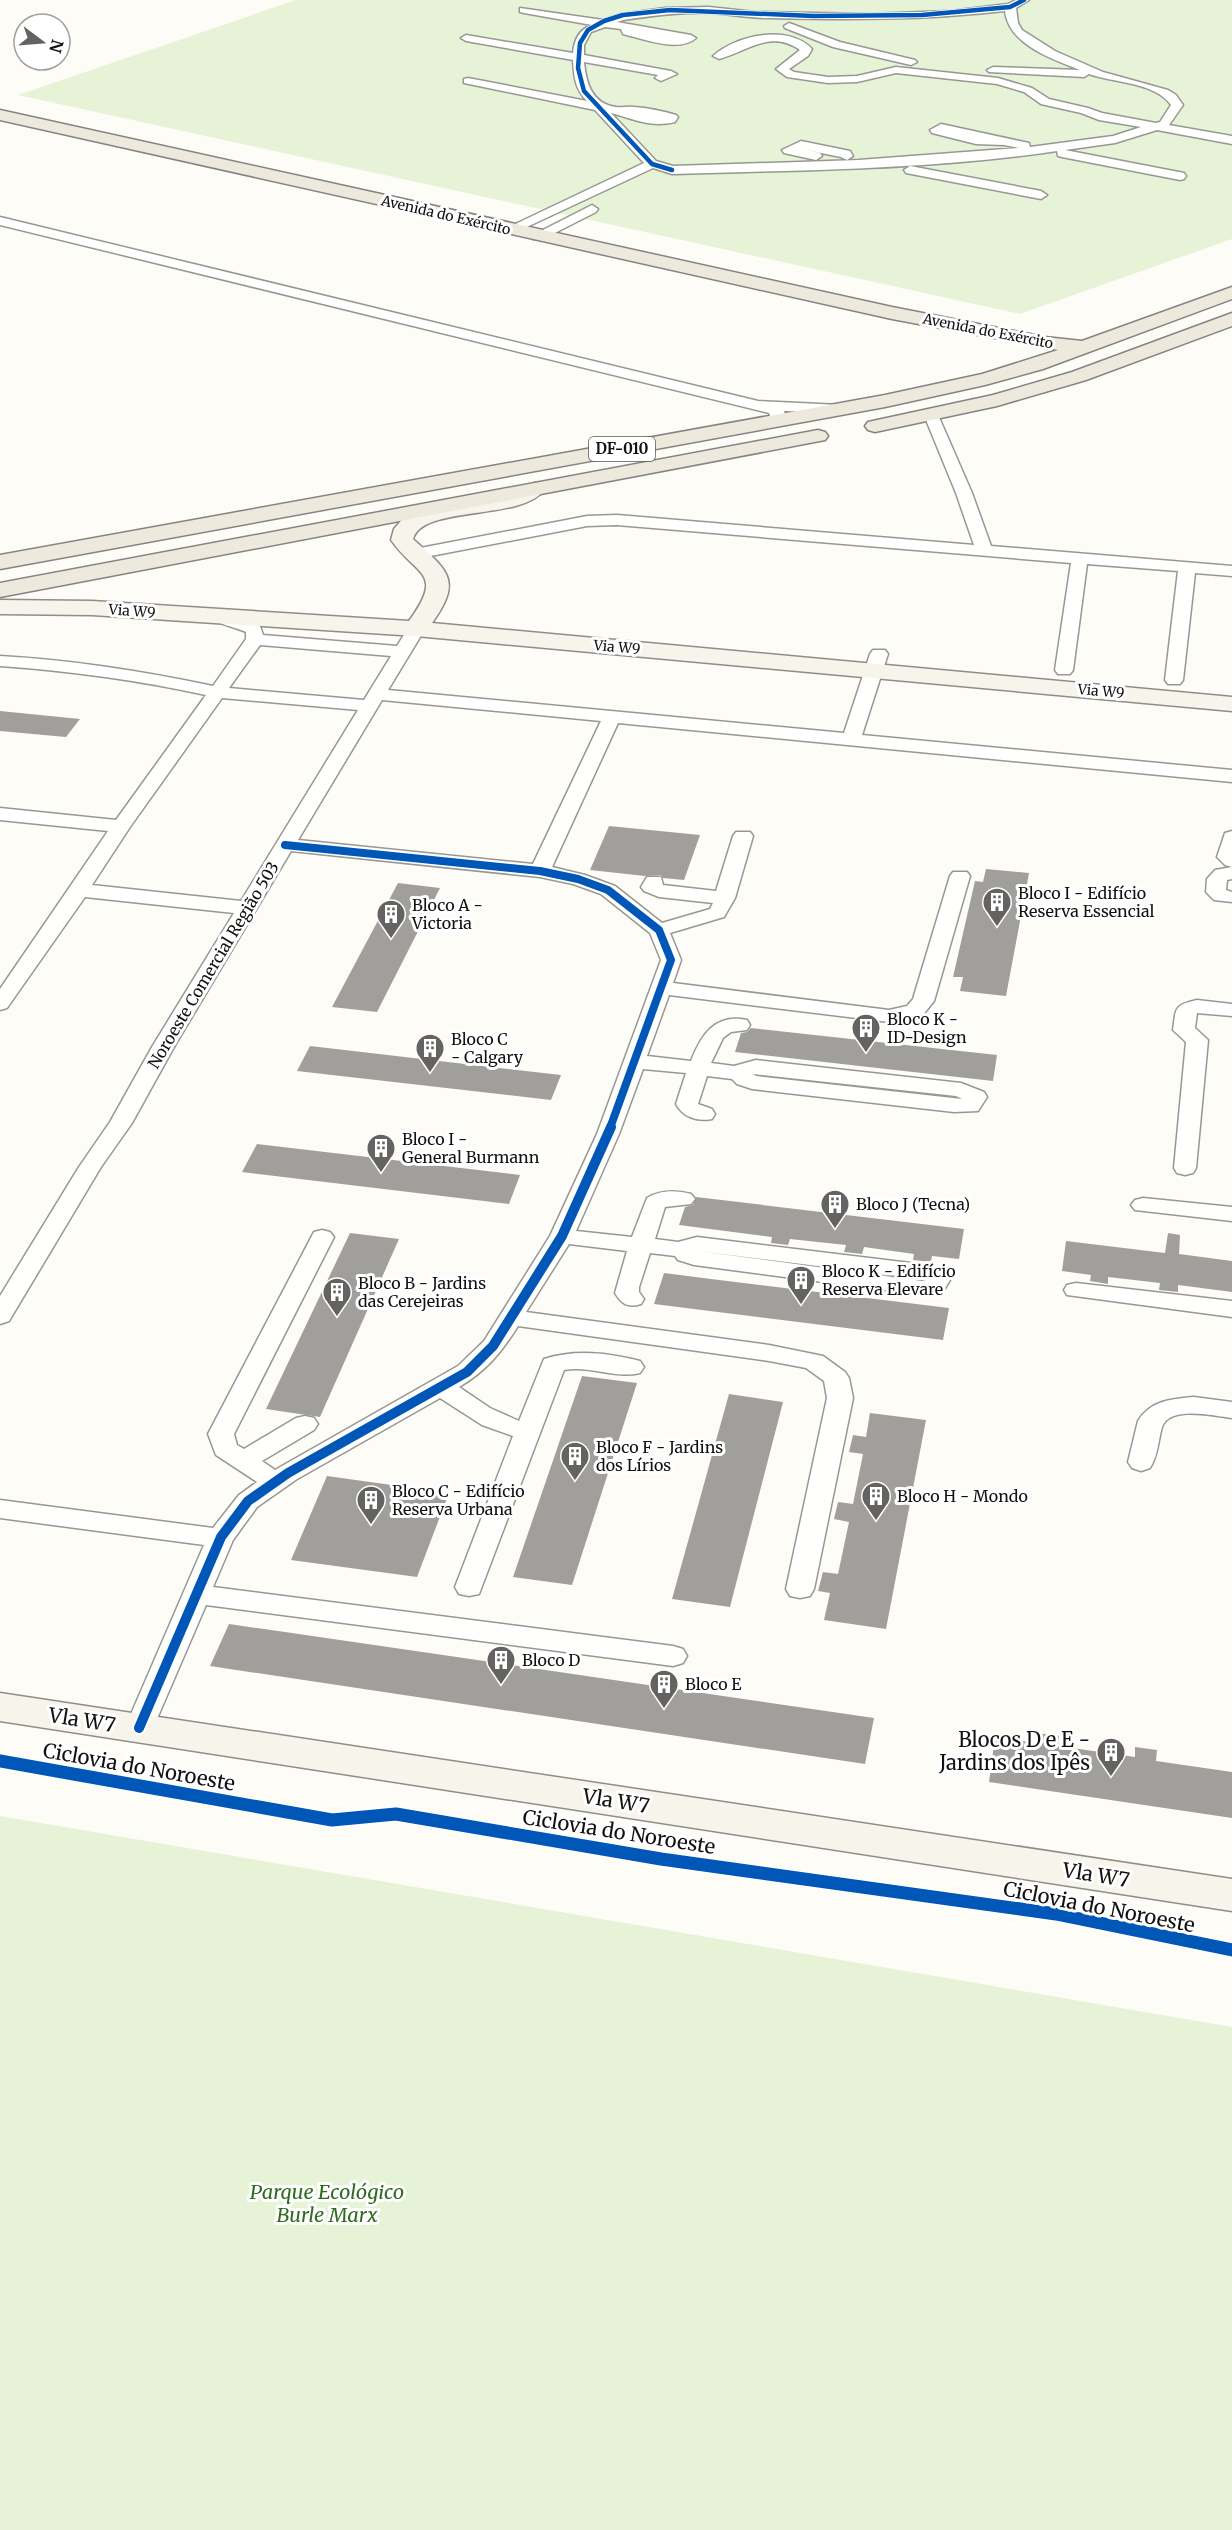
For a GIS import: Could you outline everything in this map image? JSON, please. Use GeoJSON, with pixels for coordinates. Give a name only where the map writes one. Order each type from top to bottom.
{"type":"FeatureCollection","features":[{"type":"Feature","properties":{"kind":"main road","name":"Avenida do Exército"},"geometry":{"type":"LineString","coordinates":[[0,115],[509,230],[892,313],[1045,343],[1084,347]]}},
{"type":"Feature","properties":{"kind":"main road","name":"DF-010"},"geometry":{"type":"LineString","coordinates":[[0,562],[885,401],[985,379],[1035,365],[1231,294]]}},
{"type":"Feature","properties":{"kind":"main road","name":"Avenida do Exército"},"geometry":{"type":"LineString","coordinates":[[892,313],[1012,349],[1033,359],[1035,365]]}},
{"type":"Feature","properties":{"kind":"main road"},"geometry":{"type":"LineString","coordinates":[[860,428],[923,417],[997,400],[1079,376],[1232,319]]}},
{"type":"Feature","properties":{"kind":"main road"},"geometry":{"type":"LineString","coordinates":[[885,401],[904,402],[913,406],[923,417]]}},
{"type":"Feature","properties":{"kind":"main road","name":"DF-010"},"geometry":{"type":"LineString","coordinates":[[0,590],[838,433]]}},
{"type":"Feature","properties":{"kind":"main road"},"geometry":{"type":"LineString","coordinates":[[139,537],[122,548],[122,554],[132,559],[153,560]]}},
{"type":"Feature","properties":{"kind":"main road"},"geometry":{"type":"LineString","coordinates":[[74,549],[92,550],[100,555],[102,562],[84,573]]}},
{"type":"Feature","properties":{"kind":"street"},"geometry":{"type":"LineString","coordinates":[[755,15],[837,45],[905,61],[982,69],[1100,75],[1148,86],[1173,99],[1178,106],[1178,113],[1174,119],[1160,127],[1127,136],[1046,150],[970,158],[672,170],[652,164],[584,91],[580,79],[579,45],[587,30],[634,14],[687,10],[755,15],[817,16],[950,14],[1010,7],[1024,0]]}},
{"type":"Feature","properties":{"kind":"street"},"geometry":{"type":"LineString","coordinates":[[645,2],[671,3],[687,10]]}},
{"type":"Feature","properties":{"kind":"street"},"geometry":{"type":"LineString","coordinates":[[1003,24],[1010,7]]}},
{"type":"Feature","properties":{"kind":"street"},"geometry":{"type":"LineString","coordinates":[[524,10],[626,28],[643,28],[691,38],[685,41],[672,40],[627,32],[626,28]]}},
{"type":"Feature","properties":{"kind":"street"},"geometry":{"type":"LineString","coordinates":[[950,14],[1003,24],[1071,62],[1100,75]]}},
{"type":"Feature","properties":{"kind":"street"},"geometry":{"type":"LineString","coordinates":[[793,27],[793,24],[817,16]]}},
{"type":"Feature","properties":{"kind":"street"},"geometry":{"type":"LineString","coordinates":[[719,56],[761,37],[773,37],[799,44],[806,49],[804,54],[782,69],[791,75],[844,80],[896,70],[998,81],[1028,90],[1049,104],[1084,110],[1099,116],[1232,140]]}},
{"type":"Feature","properties":{"kind":"street"},"geometry":{"type":"LineString","coordinates":[[466,38],[671,74],[661,78]]}},
{"type":"Feature","properties":{"kind":"street"},"geometry":{"type":"LineString","coordinates":[[1052,72],[1071,62]]}},
{"type":"Feature","properties":{"kind":"street"},"geometry":{"type":"LineString","coordinates":[[468,81],[618,111]]}},
{"type":"Feature","properties":{"kind":"street"},"geometry":{"type":"LineString","coordinates":[[1000,142],[1180,176]]}},
{"type":"Feature","properties":{"kind":"street"},"geometry":{"type":"LineString","coordinates":[[848,157],[1041,195]]}},
{"type":"Feature","properties":{"kind":"street"},"geometry":{"type":"LineString","coordinates":[[509,230],[652,164]]}},
{"type":"Feature","properties":{"kind":"street"},"geometry":{"type":"LineString","coordinates":[[654,179],[672,170]]}},
{"type":"Feature","properties":{"kind":"street"},"geometry":{"type":"LineString","coordinates":[[538,236],[607,202]]}},
{"type":"Feature","properties":{"kind":"street"},"geometry":{"type":"LineString","coordinates":[[0,221],[740,401],[774,410],[778,414],[777,418],[770,422]]}},
{"type":"Feature","properties":{"kind":"street"},"geometry":{"type":"LineString","coordinates":[[740,401],[792,408],[841,409]]}},
{"type":"Feature","properties":{"kind":"street"},"geometry":{"type":"LineString","coordinates":[[923,417],[964,493],[984,549]]}},
{"type":"Feature","properties":{"kind":"street"},"geometry":{"type":"LineString","coordinates":[[421,622],[438,594],[439,584],[433,572],[402,540],[405,529],[412,521],[435,514],[513,500],[534,489]]}},
{"type":"Feature","properties":{"kind":"street"},"geometry":{"type":"LineString","coordinates":[[415,554],[587,522],[617,520],[1232,571]]}},
{"type":"Feature","properties":{"kind":"street"},"geometry":{"type":"LineString","coordinates":[[1064,670],[1080,557]]}},
{"type":"Feature","properties":{"kind":"street"},"geometry":{"type":"LineString","coordinates":[[1174,680],[1187,567]]}},
{"type":"Feature","properties":{"kind":"street","name":"Via W9"},"geometry":{"type":"LineString","coordinates":[[0,607],[92,608],[218,616],[421,622],[1013,674],[1232,704]]}},
{"type":"Feature","properties":{"kind":"street"},"geometry":{"type":"LineString","coordinates":[[0,1004],[121,826],[255,639],[254,630],[218,616]]}},
{"type":"Feature","properties":{"kind":"street","name":"Noroeste Comercial Região 503"},"geometry":{"type":"LineString","coordinates":[[0,1316],[90,1167],[121,1123],[163,1047],[421,622]]}},
{"type":"Feature","properties":{"kind":"street"},"geometry":{"type":"LineString","coordinates":[[255,639],[402,652]]}},
{"type":"Feature","properties":{"kind":"street"},"geometry":{"type":"LineString","coordinates":[[0,661],[64,665],[147,677],[215,697],[612,716],[1232,776]]}},
{"type":"Feature","properties":{"kind":"street"},"geometry":{"type":"LineString","coordinates":[[852,738],[876,662]]}},
{"type":"Feature","properties":{"kind":"street","name":"Via W9"},"geometry":{"type":"LineString","coordinates":[[1013,674],[1064,670],[1232,685]]}},
{"type":"Feature","properties":{"kind":"street"},"geometry":{"type":"LineString","coordinates":[[540,871],[612,716]]}},
{"type":"Feature","properties":{"kind":"street"},"geometry":{"type":"LineString","coordinates":[[0,814],[121,826]]}},
{"type":"Feature","properties":{"kind":"street"},"geometry":{"type":"LineString","coordinates":[[659,930],[717,913],[725,898],[743,836]]}},
{"type":"Feature","properties":{"kind":"street"},"geometry":{"type":"LineString","coordinates":[[1232,837],[1227,857],[1232,861]]}},
{"type":"Feature","properties":{"kind":"street"},"geometry":{"type":"LineString","coordinates":[[139,1728],[221,1538],[248,1501],[275,1482],[467,1372],[493,1346],[562,1236],[608,1134],[671,960],[659,930],[608,890],[578,879],[540,871],[285,845]]}},
{"type":"Feature","properties":{"kind":"street"},"geometry":{"type":"LineString","coordinates":[[1229,897],[1221,896],[1216,892],[1217,879],[1222,874],[1232,873]]}},
{"type":"Feature","properties":{"kind":"street"},"geometry":{"type":"LineString","coordinates":[[661,988],[889,1017],[914,1011],[923,1000],[960,876]]}},
{"type":"Feature","properties":{"kind":"street"},"geometry":{"type":"LineString","coordinates":[[654,882],[651,887],[659,891],[725,898]]}},
{"type":"Feature","properties":{"kind":"street"},"geometry":{"type":"LineString","coordinates":[[84,883],[251,902]]}},
{"type":"Feature","properties":{"kind":"street"},"geometry":{"type":"LineString","coordinates":[[1185,1168],[1197,1040],[1184,1030],[1188,1009],[1197,1006],[1232,1010]]}},
{"type":"Feature","properties":{"kind":"street"},"geometry":{"type":"LineString","coordinates":[[704,1114],[690,1109],[687,1104],[711,1038],[718,1029],[728,1025],[739,1025]]}},
{"type":"Feature","properties":{"kind":"street"},"geometry":{"type":"LineString","coordinates":[[634,1061],[739,1073],[752,1082],[960,1106],[970,1106],[976,1097],[961,1090],[756,1067],[744,1069],[739,1073]]}},
{"type":"Feature","properties":{"kind":"street"},"geometry":{"type":"LineString","coordinates":[[632,1299],[627,1293],[627,1287],[658,1200],[670,1197],[683,1199]]}},
{"type":"Feature","properties":{"kind":"street"},"geometry":{"type":"LineString","coordinates":[[1143,1204],[1232,1214]]}},
{"type":"Feature","properties":{"kind":"street"},"geometry":{"type":"LineString","coordinates":[[562,1236],[684,1250],[692,1244],[708,1245],[927,1272],[936,1276],[938,1280],[931,1288],[922,1288],[694,1258],[686,1255],[684,1250]]}},
{"type":"Feature","properties":{"kind":"street"},"geometry":{"type":"LineString","coordinates":[[275,1482],[225,1449],[221,1434],[322,1237]]}},
{"type":"Feature","properties":{"kind":"street"},"geometry":{"type":"LineString","coordinates":[[1076,1290],[1232,1309]]}},
{"type":"Feature","properties":{"kind":"street"},"geometry":{"type":"LineString","coordinates":[[511,1318],[769,1353],[814,1362],[836,1378],[840,1398],[800,1589]]}},
{"type":"Feature","properties":{"kind":"street"},"geometry":{"type":"LineString","coordinates":[[469,1587],[553,1365],[564,1360],[583,1360],[631,1367]]}},
{"type":"Feature","properties":{"kind":"street"},"geometry":{"type":"LineString","coordinates":[[440,1386],[471,1408],[505,1427],[527,1431]]}},
{"type":"Feature","properties":{"kind":"street"},"geometry":{"type":"LineString","coordinates":[[1141,1462],[1150,1421],[1167,1408],[1194,1405],[1232,1410]]}},
{"type":"Feature","properties":{"kind":"street"},"geometry":{"type":"LineString","coordinates":[[243,1461],[305,1424]]}},
{"type":"Feature","properties":{"kind":"street"},"geometry":{"type":"LineString","coordinates":[[0,1509],[221,1538]]}},
{"type":"Feature","properties":{"kind":"street"},"geometry":{"type":"LineString","coordinates":[[196,1594],[673,1656]]}},
{"type":"Feature","properties":{"kind":"street","name":"Vla W7"},"geometry":{"type":"LineString","coordinates":[[0,1707],[1232,1895]]}},
{"type":"Feature","properties":{"kind":"green space"},"geometry":{"type":"Polygon","coordinates":[[[296,0],[1232,0],[1232,239],[1020,314],[18,95],[296,0]]]}},
{"type":"Feature","properties":{"kind":"green space","name":"Parque Ecológico Burle Marx"},"geometry":{"type":"Polygon","coordinates":[[[0,1816],[1232,2027],[1232,2530],[0,2530],[0,1816]]]}},
{"type":"Feature","properties":{"kind":"building"},"geometry":{"type":"Polygon","coordinates":[[[0,711],[80,719],[66,737],[0,731],[0,711]]]}},
{"type":"Feature","properties":{"kind":"building"},"geometry":{"type":"Polygon","coordinates":[[[609,826],[700,835],[684,880],[663,878],[661,875],[645,876],[590,870],[609,826]]]}},
{"type":"Feature","properties":{"kind":"building","name":"Bloco I - Edifício Reserva Essencial"},"geometry":{"type":"Polygon","coordinates":[[[986,869],[1029,873],[1006,996],[960,991],[963,977],[953,977],[975,881],[983,882],[986,869]]]}},
{"type":"Feature","properties":{"kind":"building","name":"Bloco A - Victoria"},"geometry":{"type":"Polygon","coordinates":[[[398,883],[440,888],[377,1012],[332,1007],[398,883]]]}},
{"type":"Feature","properties":{"kind":"building","name":"Bloco K - ID-Design"},"geometry":{"type":"Polygon","coordinates":[[[751,1028],[997,1055],[993,1081],[735,1052],[741,1033],[751,1028]]]}},
{"type":"Feature","properties":{"kind":"building","name":"Bloco C - Calgary"},"geometry":{"type":"Polygon","coordinates":[[[310,1046],[561,1075],[551,1100],[297,1071],[310,1046]]]}},
{"type":"Feature","properties":{"kind":"building","name":"Bloco I - General Burmann"},"geometry":{"type":"Polygon","coordinates":[[[257,1144],[520,1175],[509,1204],[242,1172],[257,1144]]]}},
{"type":"Feature","properties":{"kind":"building","name":"Bloco J (Tecna)"},"geometry":{"type":"Polygon","coordinates":[[[696,1197],[964,1229],[959,1259],[932,1256],[931,1262],[913,1260],[914,1254],[864,1247],[862,1254],[844,1252],[846,1245],[790,1239],[788,1245],[771,1243],[772,1237],[679,1225],[685,1207],[693,1205],[696,1197]]]}},
{"type":"Feature","properties":{"kind":"building","name":"Bloco B - Jardins das Cerejeiras"},"geometry":{"type":"Polygon","coordinates":[[[350,1233],[399,1239],[320,1417],[266,1409],[350,1233]]]}},
{"type":"Feature","properties":{"kind":"building"},"geometry":{"type":"Polygon","coordinates":[[[1168,1233],[1180,1235],[1179,1254],[1232,1261],[1232,1292],[1178,1285],[1178,1292],[1159,1290],[1160,1283],[1108,1277],[1108,1284],[1090,1281],[1091,1275],[1062,1271],[1066,1241],[1165,1253],[1168,1233]]]}},
{"type":"Feature","properties":{"kind":"building","name":"Bloco K - Edifício Reserva Elevare"},"geometry":{"type":"Polygon","coordinates":[[[664,1273],[949,1308],[943,1340],[654,1304],[664,1273]]]}},
{"type":"Feature","properties":{"kind":"building","name":"Bloco F - Jardins dos Lírios"},"geometry":{"type":"Polygon","coordinates":[[[582,1376],[637,1383],[572,1585],[513,1577],[582,1376]]]}},
{"type":"Feature","properties":{"kind":"building"},"geometry":{"type":"Polygon","coordinates":[[[729,1394],[783,1402],[730,1607],[672,1599],[729,1394]]]}},
{"type":"Feature","properties":{"kind":"building","name":"Bloco H - Mondo"},"geometry":{"type":"Polygon","coordinates":[[[870,1413],[926,1420],[886,1629],[824,1620],[830,1593],[818,1591],[823,1572],[838,1574],[849,1522],[834,1519],[838,1502],[853,1504],[863,1454],[849,1452],[853,1435],[866,1437],[870,1413]]]}},
{"type":"Feature","properties":{"kind":"building","name":"Bloco C - Edifício Reserva Urbana"},"geometry":{"type":"Polygon","coordinates":[[[327,1476],[449,1493],[417,1577],[291,1560],[327,1476]]]}},
{"type":"Feature","properties":{"kind":"building","name":"Bloco D"},"geometry":{"type":"Polygon","coordinates":[[[229,1624],[874,1718],[865,1764],[210,1666],[229,1624]]]}},
{"type":"Feature","properties":{"kind":"building","name":"Blocos D e E - Jardins dos Ipês"},"geometry":{"type":"Polygon","coordinates":[[[1038,1733],[1059,1736],[1058,1746],[1135,1757],[1135,1747],[1157,1750],[1156,1761],[1232,1772],[1232,1818],[989,1782],[995,1737],[1037,1743],[1038,1733]]]}},
{"type":"Feature","properties":{"kind":"cycle path"},"geometry":{"type":"LineString","coordinates":[[672,170],[652,164],[584,91],[578,68],[580,43],[588,30],[604,21],[623,15],[670,10],[758,15],[868,17],[922,15],[1010,7],[1024,0]]}},
{"type":"Feature","properties":{"kind":"cycle path"},"geometry":{"type":"LineString","coordinates":[[139,1728],[221,1537],[248,1501],[288,1473],[467,1372],[493,1346],[562,1236],[608,1134],[671,960],[659,930],[608,890],[578,879],[540,871],[285,845]]}},
{"type":"Feature","properties":{"kind":"cycle path","name":"Ciclovia do Noroeste"},"geometry":{"type":"LineString","coordinates":[[0,1761],[332,1820],[396,1814],[661,1859],[1056,1914],[1232,1950]]}},
{"type":"Feature","properties":{"kind":"place","name":"Bloco I - Edifício Reserva Essencial"},"geometry":{"type":"Point","coordinates":[997,928]}},
{"type":"Feature","properties":{"kind":"place","name":"Bloco A - Victoria"},"geometry":{"type":"Point","coordinates":[391,940]}},
{"type":"Feature","properties":{"kind":"place","name":"Bloco K - ID-Design"},"geometry":{"type":"Point","coordinates":[866,1054]}},
{"type":"Feature","properties":{"kind":"place","name":"Bloco C - Calgary"},"geometry":{"type":"Point","coordinates":[430,1074]}},
{"type":"Feature","properties":{"kind":"place","name":"Bloco I - General Burmann"},"geometry":{"type":"Point","coordinates":[381,1174]}},
{"type":"Feature","properties":{"kind":"place","name":"Bloco J (Tecna)"},"geometry":{"type":"Point","coordinates":[835,1230]}},
{"type":"Feature","properties":{"kind":"place","name":"Bloco K - Edifício Reserva Elevare"},"geometry":{"type":"Point","coordinates":[801,1306]}},
{"type":"Feature","properties":{"kind":"place","name":"Bloco B - Jardins das Cerejeiras"},"geometry":{"type":"Point","coordinates":[337,1318]}},
{"type":"Feature","properties":{"kind":"place","name":"Bloco F - Jardins dos Lírios"},"geometry":{"type":"Point","coordinates":[575,1482]}},
{"type":"Feature","properties":{"kind":"place","name":"Bloco H - Mondo"},"geometry":{"type":"Point","coordinates":[876,1522]}},
{"type":"Feature","properties":{"kind":"place","name":"Bloco C - Edifício Reserva Urbana"},"geometry":{"type":"Point","coordinates":[371,1526]}},
{"type":"Feature","properties":{"kind":"place","name":"Bloco D"},"geometry":{"type":"Point","coordinates":[501,1686]}},
{"type":"Feature","properties":{"kind":"place","name":"Bloco E"},"geometry":{"type":"Point","coordinates":[664,1710]}},
{"type":"Feature","properties":{"kind":"place","name":"Blocos D e E - Jardins dos Ipês"},"geometry":{"type":"Point","coordinates":[1111,1778]}}]}
